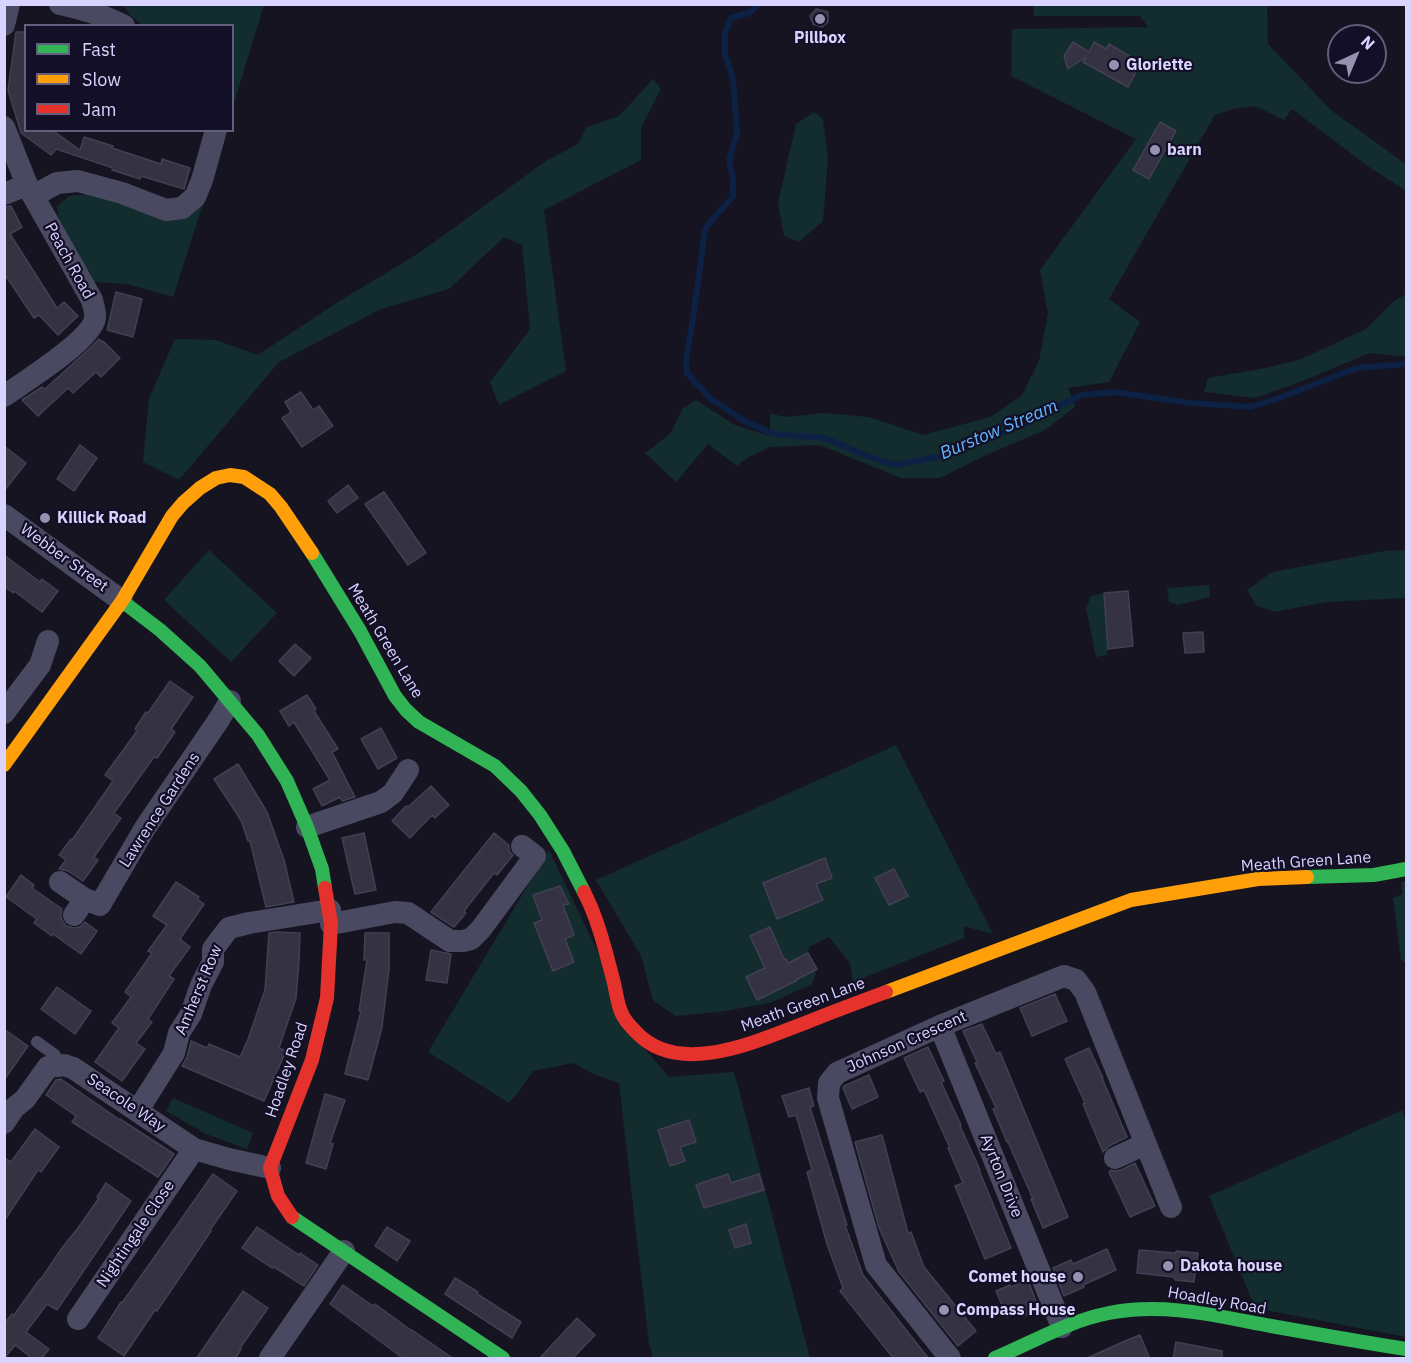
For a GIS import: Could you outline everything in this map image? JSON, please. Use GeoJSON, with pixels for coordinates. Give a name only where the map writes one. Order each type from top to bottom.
{"type":"FeatureCollection","features":[{"type":"Feature","properties":{"kind":"street"},"geometry":{"type":"LineString","coordinates":[[4,25],[9,4]]}},
{"type":"Feature","properties":{"kind":"street"},"geometry":{"type":"LineString","coordinates":[[60,4],[86,10],[120,24]]}},
{"type":"Feature","properties":{"kind":"street","name":"Peach Road"},"geometry":{"type":"LineString","coordinates":[[4,127],[30,190],[92,300],[95,318],[86,334],[73,347],[4,396]]}},
{"type":"Feature","properties":{"kind":"street"},"geometry":{"type":"LineString","coordinates":[[4,194],[78,181],[122,193],[166,210],[182,208],[195,197],[215,132]]}},
{"type":"Feature","properties":{"kind":"street","name":"Meath Green Lane"},"geometry":{"type":"LineString","coordinates":[[4,765],[122,601],[172,516],[200,488],[216,478],[230,475],[244,477],[270,494],[281,507],[314,556],[360,631],[395,696],[406,710],[419,722],[495,766],[520,790],[540,815],[563,851],[594,911],[602,933],[622,1014],[638,1035],[653,1046],[674,1054],[715,1052],[766,1039],[1131,900],[1258,879],[1374,875],[1407,869]]}},
{"type":"Feature","properties":{"kind":"street","name":"Webber Street"},"geometry":{"type":"LineString","coordinates":[[4,515],[122,601]]}},
{"type":"Feature","properties":{"kind":"street","name":"Hoadley Road"},"geometry":{"type":"LineString","coordinates":[[122,601],[160,630],[192,659],[258,735],[287,781],[322,869],[330,917],[327,998],[312,1059],[270,1168]]}},
{"type":"Feature","properties":{"kind":"street"},"geometry":{"type":"LineString","coordinates":[[4,713],[40,665],[48,641]]}},
{"type":"Feature","properties":{"kind":"street","name":"Lawrence Gardens"},"geometry":{"type":"LineString","coordinates":[[60,882],[79,907],[100,906],[145,828],[230,701]]}},
{"type":"Feature","properties":{"kind":"street"},"geometry":{"type":"LineString","coordinates":[[307,827],[381,802],[393,793],[408,770]]}},
{"type":"Feature","properties":{"kind":"street","name":"Amherst Row"},"geometry":{"type":"LineString","coordinates":[[138,1110],[174,1053],[179,1033],[191,1014],[201,985],[213,962],[213,949],[229,928],[249,923],[395,912],[408,913],[450,941],[471,939],[481,929],[535,856],[522,846]]}},
{"type":"Feature","properties":{"kind":"street","name":"Johnson Crescent"},"geometry":{"type":"LineString","coordinates":[[950,1359],[876,1265],[828,1098],[829,1083],[837,1074],[940,1026],[1064,976],[1076,980],[1085,992],[1171,1207]]}},
{"type":"Feature","properties":{"kind":"street","name":"Ayrton Drive"},"geometry":{"type":"LineString","coordinates":[[940,1026],[1062,1327]]}},
{"type":"Feature","properties":{"kind":"street","name":"Seacole Way"},"geometry":{"type":"LineString","coordinates":[[56,1066],[64,1065],[73,1068],[194,1149],[270,1168]]}},
{"type":"Feature","properties":{"kind":"street"},"geometry":{"type":"LineString","coordinates":[[8,1111],[25,1100],[48,1067],[56,1066]]}},
{"type":"Feature","properties":{"kind":"street"},"geometry":{"type":"LineString","coordinates":[[1114,1158],[1145,1144]]}},
{"type":"Feature","properties":{"kind":"street","name":"Nightingale Close"},"geometry":{"type":"LineString","coordinates":[[78,1319],[128,1229],[194,1149]]}},
{"type":"Feature","properties":{"kind":"street"},"geometry":{"type":"LineString","coordinates":[[270,1168],[278,1196],[293,1218],[499,1357]]}},
{"type":"Feature","properties":{"kind":"street"},"geometry":{"type":"LineString","coordinates":[[270,1359],[344,1251]]}},
{"type":"Feature","properties":{"kind":"street","name":"Hoadley Road"},"geometry":{"type":"LineString","coordinates":[[995,1359],[1035,1350],[1062,1327],[1104,1313],[1166,1307],[1407,1349]]}},
{"type":"Feature","properties":{"kind":"lane"},"geometry":{"type":"LineString","coordinates":[[37,1042],[55,1055],[56,1066]]}},
{"type":"Feature","properties":{"kind":"green space"},"geometry":{"type":"Polygon","coordinates":[[[123,5],[264,5],[234,103],[234,24],[141,24],[123,5]]]}},
{"type":"Feature","properties":{"kind":"green space"},"geometry":{"type":"Polygon","coordinates":[[[1033,5],[1269,5],[1267,8],[1268,44],[1332,111],[1406,164],[1406,191],[1369,167],[1292,109],[1284,120],[1255,106],[1233,109],[1215,115],[1109,299],[1140,322],[1109,382],[1068,388],[1075,407],[1045,430],[940,478],[901,478],[820,445],[770,447],[747,458],[737,466],[708,444],[676,482],[645,453],[671,433],[683,408],[696,400],[735,425],[770,436],[770,414],[788,417],[823,413],[869,417],[923,435],[990,417],[1022,395],[1039,361],[1048,313],[1040,270],[1136,139],[1011,76],[1012,29],[1148,27],[1140,16],[1034,16],[1033,5]]]}},
{"type":"Feature","properties":{"kind":"green space"},"geometry":{"type":"Polygon","coordinates":[[[653,79],[661,89],[641,128],[641,160],[544,210],[566,371],[499,405],[490,382],[530,329],[522,245],[504,237],[449,289],[381,309],[279,362],[179,480],[143,462],[149,398],[175,339],[216,340],[258,355],[338,302],[419,253],[546,161],[578,144],[587,127],[619,116],[653,79]]]}},
{"type":"Feature","properties":{"kind":"green space"},"geometry":{"type":"Polygon","coordinates":[[[814,112],[823,119],[828,159],[823,221],[799,242],[784,236],[778,203],[796,124],[814,112]]]}},
{"type":"Feature","properties":{"kind":"green space"},"geometry":{"type":"Polygon","coordinates":[[[90,194],[203,204],[173,297],[127,284],[91,282],[59,227],[57,206],[69,196],[90,194]]]}},
{"type":"Feature","properties":{"kind":"green space"},"geometry":{"type":"Polygon","coordinates":[[[1406,294],[1406,357],[1370,353],[1255,398],[1204,392],[1208,378],[1299,360],[1366,329],[1393,302],[1406,294]]]}},
{"type":"Feature","properties":{"kind":"green space"},"geometry":{"type":"Polygon","coordinates":[[[209,550],[277,613],[231,662],[164,600],[209,550]]]}},
{"type":"Feature","properties":{"kind":"green space"},"geometry":{"type":"Polygon","coordinates":[[[1406,550],[1406,598],[1326,602],[1274,612],[1256,605],[1247,590],[1272,572],[1385,551],[1406,550]]]}},
{"type":"Feature","properties":{"kind":"green space"},"geometry":{"type":"Polygon","coordinates":[[[1209,585],[1210,597],[1178,605],[1169,602],[1167,588],[1209,585]]]}},
{"type":"Feature","properties":{"kind":"green space"},"geometry":{"type":"Polygon","coordinates":[[[1104,593],[1108,649],[1107,655],[1096,657],[1086,608],[1091,596],[1104,593]]]}},
{"type":"Feature","properties":{"kind":"green space"},"geometry":{"type":"Polygon","coordinates":[[[896,745],[993,934],[964,926],[964,938],[853,982],[850,963],[829,937],[809,947],[808,953],[817,969],[812,984],[770,1003],[719,1012],[675,1016],[653,1000],[641,956],[596,880],[896,745]]]}},
{"type":"Feature","properties":{"kind":"green space"},"geometry":{"type":"Polygon","coordinates":[[[549,850],[644,1048],[669,1077],[734,1072],[810,1358],[653,1358],[649,1344],[619,1083],[593,1074],[574,1063],[533,1071],[509,1103],[428,1052],[549,850]]]}},
{"type":"Feature","properties":{"kind":"green space"},"geometry":{"type":"Polygon","coordinates":[[[1401,882],[1406,882],[1406,963],[1401,960],[1393,898],[1402,894],[1401,882]]]}},
{"type":"Feature","properties":{"kind":"green space"},"geometry":{"type":"Polygon","coordinates":[[[173,1098],[253,1133],[247,1149],[206,1134],[166,1111],[173,1098]]]}},
{"type":"Feature","properties":{"kind":"green space"},"geometry":{"type":"Polygon","coordinates":[[[1403,1110],[1406,1127],[1406,1337],[1255,1308],[1209,1196],[1403,1110]]]}},
{"type":"Feature","properties":{"kind":"building","name":"Pillbox"},"geometry":{"type":"Polygon","coordinates":[[[816,9],[828,12],[828,22],[822,27],[813,24],[810,16],[816,9]]]}},
{"type":"Feature","properties":{"kind":"building"},"geometry":{"type":"Polygon","coordinates":[[[16,32],[24,32],[24,132],[55,132],[80,150],[84,137],[161,164],[162,159],[190,168],[184,189],[141,176],[140,179],[56,149],[51,155],[21,133],[8,90],[16,32]]]}},
{"type":"Feature","properties":{"kind":"building","name":"Gloriette"},"geometry":{"type":"Polygon","coordinates":[[[1073,42],[1089,52],[1094,42],[1106,49],[1109,44],[1141,63],[1128,87],[1083,62],[1086,57],[1068,69],[1064,56],[1073,42]]]}},
{"type":"Feature","properties":{"kind":"building","name":"barn"},"geometry":{"type":"Polygon","coordinates":[[[1160,122],[1176,131],[1149,179],[1133,170],[1160,122]]]}},
{"type":"Feature","properties":{"kind":"building"},"geometry":{"type":"Polygon","coordinates":[[[11,206],[22,227],[10,234],[57,308],[64,302],[78,316],[58,335],[39,315],[34,318],[4,273],[4,207],[11,206]]]}},
{"type":"Feature","properties":{"kind":"building"},"geometry":{"type":"Polygon","coordinates":[[[116,292],[142,299],[133,337],[107,330],[116,292]]]}},
{"type":"Feature","properties":{"kind":"building"},"geometry":{"type":"Polygon","coordinates":[[[99,339],[120,358],[101,377],[96,372],[73,393],[68,388],[38,416],[22,400],[42,387],[45,389],[99,339]]]}},
{"type":"Feature","properties":{"kind":"building"},"geometry":{"type":"Polygon","coordinates":[[[301,392],[313,410],[319,406],[333,426],[302,447],[282,418],[291,412],[285,402],[301,392]]]}},
{"type":"Feature","properties":{"kind":"building"},"geometry":{"type":"Polygon","coordinates":[[[80,445],[97,458],[74,491],[57,479],[80,445]]]}},
{"type":"Feature","properties":{"kind":"building"},"geometry":{"type":"Polygon","coordinates":[[[4,446],[26,463],[4,491],[4,446]]]}},
{"type":"Feature","properties":{"kind":"building"},"geometry":{"type":"Polygon","coordinates":[[[348,485],[358,498],[337,513],[328,501],[348,485]]]}},
{"type":"Feature","properties":{"kind":"building"},"geometry":{"type":"Polygon","coordinates":[[[384,492],[426,553],[408,565],[365,504],[384,492]]]}},
{"type":"Feature","properties":{"kind":"building"},"geometry":{"type":"Polygon","coordinates":[[[4,555],[40,582],[42,579],[58,591],[42,612],[4,586],[4,555]]]}},
{"type":"Feature","properties":{"kind":"building"},"geometry":{"type":"Polygon","coordinates":[[[1128,591],[1133,646],[1108,649],[1104,593],[1128,591]]]}},
{"type":"Feature","properties":{"kind":"building"},"geometry":{"type":"Polygon","coordinates":[[[1203,632],[1204,652],[1185,653],[1183,633],[1203,632]]]}},
{"type":"Feature","properties":{"kind":"building"},"geometry":{"type":"Polygon","coordinates":[[[295,644],[311,658],[294,676],[279,661],[295,644]]]}},
{"type":"Feature","properties":{"kind":"building"},"geometry":{"type":"Polygon","coordinates":[[[170,681],[193,697],[171,729],[175,732],[114,813],[121,818],[94,857],[98,860],[83,881],[68,871],[59,869],[66,860],[59,855],[113,781],[105,775],[137,731],[135,729],[146,712],[148,713],[170,681]]]}},
{"type":"Feature","properties":{"kind":"building"},"geometry":{"type":"Polygon","coordinates":[[[307,695],[316,709],[314,711],[338,749],[332,752],[355,797],[342,801],[340,797],[322,806],[313,789],[330,780],[294,722],[289,726],[280,711],[307,695]]]}},
{"type":"Feature","properties":{"kind":"building"},"geometry":{"type":"Polygon","coordinates":[[[381,728],[397,758],[378,769],[361,739],[381,728]]]}},
{"type":"Feature","properties":{"kind":"building"},"geometry":{"type":"Polygon","coordinates":[[[238,764],[267,812],[284,860],[294,902],[266,907],[250,841],[248,841],[237,814],[214,779],[238,764]]]}},
{"type":"Feature","properties":{"kind":"building"},"geometry":{"type":"Polygon","coordinates":[[[431,786],[449,805],[435,818],[432,815],[410,838],[392,821],[406,806],[408,807],[431,786]]]}},
{"type":"Feature","properties":{"kind":"building"},"geometry":{"type":"Polygon","coordinates":[[[364,833],[376,890],[355,894],[342,838],[364,833]]]}},
{"type":"Feature","properties":{"kind":"building"},"geometry":{"type":"Polygon","coordinates":[[[494,833],[509,845],[509,851],[513,855],[497,875],[494,873],[454,927],[431,912],[494,833]]]}},
{"type":"Feature","properties":{"kind":"building"},"geometry":{"type":"Polygon","coordinates":[[[825,858],[832,878],[816,884],[823,900],[777,919],[763,883],[825,858]]]}},
{"type":"Feature","properties":{"kind":"building"},"geometry":{"type":"Polygon","coordinates":[[[894,869],[908,896],[889,905],[875,878],[894,869]]]}},
{"type":"Feature","properties":{"kind":"building"},"geometry":{"type":"Polygon","coordinates":[[[21,875],[34,885],[32,888],[62,909],[62,920],[66,926],[80,927],[85,922],[97,931],[81,954],[34,923],[37,919],[6,897],[21,875]]]}},
{"type":"Feature","properties":{"kind":"building"},"geometry":{"type":"Polygon","coordinates":[[[176,882],[199,897],[197,899],[204,904],[180,939],[190,947],[169,976],[174,979],[148,1019],[152,1022],[136,1043],[145,1049],[122,1081],[95,1062],[119,1028],[112,1023],[131,997],[125,992],[152,953],[148,951],[167,925],[153,916],[176,882]]]}},
{"type":"Feature","properties":{"kind":"building"},"geometry":{"type":"Polygon","coordinates":[[[560,886],[569,904],[563,905],[574,935],[565,939],[574,962],[553,971],[534,923],[542,920],[533,895],[560,886]]]}},
{"type":"Feature","properties":{"kind":"building"},"geometry":{"type":"Polygon","coordinates":[[[770,927],[788,963],[808,953],[817,969],[757,1000],[746,977],[765,968],[750,936],[770,927]]]}},
{"type":"Feature","properties":{"kind":"building"},"geometry":{"type":"Polygon","coordinates":[[[269,933],[300,933],[299,961],[296,998],[279,1048],[286,1051],[264,1101],[182,1066],[191,1041],[207,1048],[209,1044],[240,1057],[265,990],[269,933]]]}},
{"type":"Feature","properties":{"kind":"building"},"geometry":{"type":"Polygon","coordinates":[[[365,933],[389,933],[389,969],[382,1027],[368,1080],[345,1074],[361,1011],[359,1011],[367,960],[364,960],[365,933]]]}},
{"type":"Feature","properties":{"kind":"building"},"geometry":{"type":"Polygon","coordinates":[[[431,950],[451,954],[447,983],[426,980],[431,950]]]}},
{"type":"Feature","properties":{"kind":"building"},"geometry":{"type":"Polygon","coordinates":[[[57,987],[91,1011],[75,1034],[41,1009],[57,987]]]}},
{"type":"Feature","properties":{"kind":"building"},"geometry":{"type":"Polygon","coordinates":[[[1055,994],[1067,1021],[1032,1036],[1020,1008],[1055,994]]]}},
{"type":"Feature","properties":{"kind":"building"},"geometry":{"type":"Polygon","coordinates":[[[982,1024],[996,1054],[1000,1052],[1068,1217],[1043,1228],[963,1031],[982,1024]]]}},
{"type":"Feature","properties":{"kind":"building"},"geometry":{"type":"Polygon","coordinates":[[[4,1029],[28,1046],[4,1080],[4,1029]]]}},
{"type":"Feature","properties":{"kind":"building"},"geometry":{"type":"Polygon","coordinates":[[[928,1047],[944,1081],[941,1082],[1011,1248],[985,1259],[955,1186],[963,1183],[948,1148],[950,1148],[924,1090],[920,1092],[904,1058],[928,1047]]]}},
{"type":"Feature","properties":{"kind":"building"},"geometry":{"type":"Polygon","coordinates":[[[1089,1048],[1127,1137],[1109,1146],[1103,1152],[1083,1104],[1085,1103],[1065,1059],[1089,1048]]]}},
{"type":"Feature","properties":{"kind":"building"},"geometry":{"type":"Polygon","coordinates":[[[869,1075],[878,1097],[852,1109],[844,1086],[869,1075]]]}},
{"type":"Feature","properties":{"kind":"building"},"geometry":{"type":"Polygon","coordinates":[[[61,1079],[174,1154],[158,1177],[72,1122],[76,1116],[46,1095],[56,1080],[61,1079]]]}},
{"type":"Feature","properties":{"kind":"building"},"geometry":{"type":"Polygon","coordinates":[[[809,1088],[814,1106],[810,1107],[847,1225],[845,1225],[863,1275],[929,1359],[894,1359],[840,1291],[843,1288],[827,1244],[807,1172],[812,1170],[796,1115],[789,1117],[782,1096],[809,1088]]]}},
{"type":"Feature","properties":{"kind":"building"},"geometry":{"type":"Polygon","coordinates":[[[325,1094],[345,1100],[330,1143],[333,1144],[326,1169],[306,1163],[325,1094]]]}},
{"type":"Feature","properties":{"kind":"building"},"geometry":{"type":"Polygon","coordinates":[[[689,1120],[696,1142],[680,1147],[685,1161],[670,1166],[658,1130],[689,1120]]]}},
{"type":"Feature","properties":{"kind":"building"},"geometry":{"type":"Polygon","coordinates":[[[35,1129],[59,1147],[41,1172],[38,1170],[4,1221],[4,1158],[11,1162],[35,1129]]]}},
{"type":"Feature","properties":{"kind":"building"},"geometry":{"type":"Polygon","coordinates":[[[882,1135],[908,1233],[911,1232],[924,1267],[976,1331],[958,1346],[899,1272],[879,1228],[855,1142],[882,1135]]]}},
{"type":"Feature","properties":{"kind":"building"},"geometry":{"type":"Polygon","coordinates":[[[1135,1163],[1155,1206],[1130,1217],[1109,1172],[1121,1170],[1135,1163]]]}},
{"type":"Feature","properties":{"kind":"building"},"geometry":{"type":"Polygon","coordinates":[[[213,1174],[237,1191],[157,1311],[155,1310],[124,1356],[98,1338],[121,1302],[213,1174]]]}},
{"type":"Feature","properties":{"kind":"building"},"geometry":{"type":"Polygon","coordinates":[[[728,1174],[731,1183],[759,1174],[764,1190],[704,1208],[696,1185],[728,1174]]]}},
{"type":"Feature","properties":{"kind":"building"},"geometry":{"type":"Polygon","coordinates":[[[106,1183],[131,1201],[57,1310],[47,1304],[26,1332],[49,1349],[41,1359],[33,1359],[15,1345],[4,1359],[4,1324],[12,1314],[14,1315],[78,1228],[99,1198],[97,1197],[106,1183]]]}},
{"type":"Feature","properties":{"kind":"building"},"geometry":{"type":"Polygon","coordinates":[[[746,1224],[751,1243],[735,1248],[729,1230],[746,1224]]]}},
{"type":"Feature","properties":{"kind":"building"},"geometry":{"type":"Polygon","coordinates":[[[257,1227],[318,1265],[304,1286],[242,1248],[257,1227]]]}},
{"type":"Feature","properties":{"kind":"building"},"geometry":{"type":"Polygon","coordinates":[[[387,1227],[410,1241],[397,1261],[375,1246],[387,1227]]]}},
{"type":"Feature","properties":{"kind":"building","name":"Comet house"},"geometry":{"type":"Polygon","coordinates":[[[1107,1249],[1116,1270],[1064,1296],[1053,1268],[1071,1260],[1073,1264],[1107,1249]]]}},
{"type":"Feature","properties":{"kind":"building","name":"Dakota house"},"geometry":{"type":"Polygon","coordinates":[[[1139,1250],[1198,1253],[1194,1282],[1175,1280],[1174,1277],[1137,1273],[1139,1250]]]}},
{"type":"Feature","properties":{"kind":"building"},"geometry":{"type":"Polygon","coordinates":[[[455,1278],[521,1322],[512,1338],[445,1294],[455,1278]]]}},
{"type":"Feature","properties":{"kind":"building"},"geometry":{"type":"Polygon","coordinates":[[[1028,1280],[1039,1309],[1023,1316],[1021,1312],[1007,1317],[996,1291],[1028,1280]]]}},
{"type":"Feature","properties":{"kind":"building"},"geometry":{"type":"Polygon","coordinates":[[[343,1285],[373,1306],[375,1304],[454,1359],[404,1359],[330,1304],[343,1285]]]}},
{"type":"Feature","properties":{"kind":"building"},"geometry":{"type":"Polygon","coordinates":[[[243,1291],[268,1308],[235,1359],[196,1359],[243,1291]]]}},
{"type":"Feature","properties":{"kind":"building"},"geometry":{"type":"Polygon","coordinates":[[[577,1318],[595,1335],[572,1359],[539,1359],[577,1318]]]}},
{"type":"Feature","properties":{"kind":"building"},"geometry":{"type":"Polygon","coordinates":[[[1140,1335],[1150,1359],[1085,1359],[1125,1341],[1140,1335]]]}},
{"type":"Feature","properties":{"kind":"building"},"geometry":{"type":"Polygon","coordinates":[[[1176,1342],[1222,1351],[1222,1359],[1173,1359],[1176,1342]]]}},
{"type":"Feature","properties":{"kind":"waterway","name":"Burstow Stream"},"geometry":{"type":"LineString","coordinates":[[759,4],[749,13],[731,18],[725,33],[725,55],[733,78],[737,133],[729,160],[733,179],[733,197],[705,229],[686,359],[687,373],[710,398],[744,421],[774,434],[825,438],[895,465],[948,455],[1020,426],[1082,395],[1114,392],[1191,403],[1250,407],[1357,368],[1406,364]]}},
{"type":"Feature","properties":{"kind":"traffic: fast"},"geometry":{"type":"LineString","coordinates":[[312,553],[360,631],[395,696],[406,710],[419,722],[495,766],[521,791],[540,815],[563,851],[584,892]]}},
{"type":"Feature","properties":{"kind":"traffic: fast"},"geometry":{"type":"LineString","coordinates":[[122,601],[160,630],[200,666],[258,735],[287,781],[322,869],[325,888]]}},
{"type":"Feature","properties":{"kind":"traffic: fast"},"geometry":{"type":"LineString","coordinates":[[1307,877],[1374,875],[1406,869]]}},
{"type":"Feature","properties":{"kind":"traffic: fast"},"geometry":{"type":"LineString","coordinates":[[292,1217],[503,1358]]}},
{"type":"Feature","properties":{"kind":"traffic: fast"},"geometry":{"type":"LineString","coordinates":[[995,1358],[1079,1321],[1109,1313],[1150,1309],[1211,1315],[1406,1349]]}},
{"type":"Feature","properties":{"kind":"traffic: slow"},"geometry":{"type":"LineString","coordinates":[[4,765],[122,601],[172,516],[200,488],[216,478],[230,475],[244,477],[270,494],[312,553]]}},
{"type":"Feature","properties":{"kind":"traffic: slow"},"geometry":{"type":"LineString","coordinates":[[886,992],[1131,900],[1258,879],[1307,877]]}},
{"type":"Feature","properties":{"kind":"traffic: jam"},"geometry":{"type":"LineString","coordinates":[[292,1217],[278,1196],[270,1168],[312,1060],[327,998],[331,924],[325,888]]}},
{"type":"Feature","properties":{"kind":"traffic: jam"},"geometry":{"type":"LineString","coordinates":[[584,892],[601,934],[623,1017],[636,1032],[654,1046],[674,1053],[719,1052],[742,1046],[886,992]]}},
{"type":"Feature","properties":{"kind":"place","name":"Pillbox"},"geometry":{"type":"Point","coordinates":[820,19]}},
{"type":"Feature","properties":{"kind":"place","name":"Gloriette"},"geometry":{"type":"Point","coordinates":[1114,65]}},
{"type":"Feature","properties":{"kind":"place","name":"barn"},"geometry":{"type":"Point","coordinates":[1155,150]}},
{"type":"Feature","properties":{"kind":"place","name":"Killick Road"},"geometry":{"type":"Point","coordinates":[45,518]}},
{"type":"Feature","properties":{"kind":"place","name":"Dakota house"},"geometry":{"type":"Point","coordinates":[1168,1266]}},
{"type":"Feature","properties":{"kind":"place","name":"Comet house"},"geometry":{"type":"Point","coordinates":[1078,1277]}},
{"type":"Feature","properties":{"kind":"place","name":"Compass House"},"geometry":{"type":"Point","coordinates":[944,1310]}}]}
